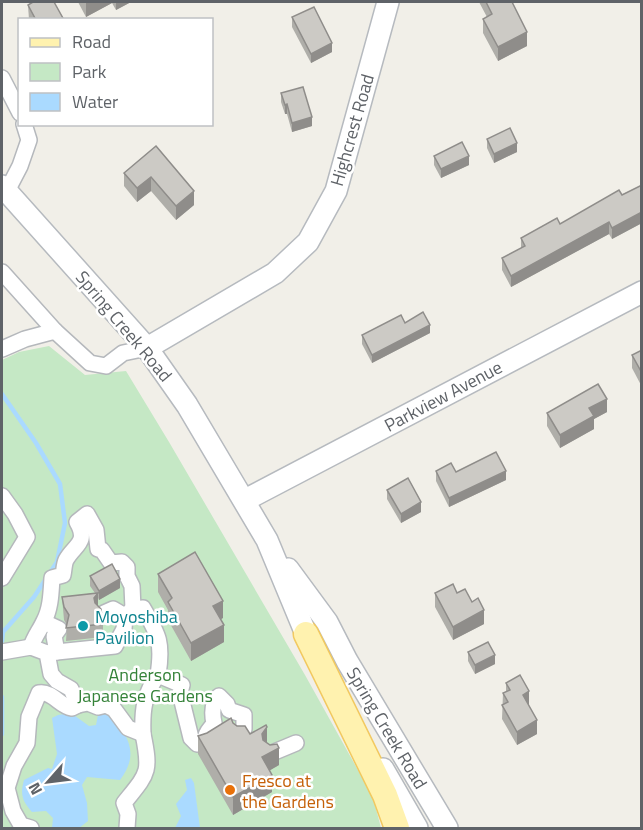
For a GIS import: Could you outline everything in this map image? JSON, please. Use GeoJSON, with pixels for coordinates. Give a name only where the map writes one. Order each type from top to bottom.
{"type":"FeatureCollection","features":[{"type":"Feature","properties":{"kind":"main road","name":"Highcrest Road"},"geometry":{"type":"LineString","coordinates":[[147,348],[275,273],[308,242],[336,191],[388,2]]}},
{"type":"Feature","properties":{"kind":"main road","name":"Spring Creek Road"},"geometry":{"type":"LineString","coordinates":[[4,189],[147,348],[187,405],[267,540],[306,634],[417,828]]}},
{"type":"Feature","properties":{"kind":"main road","name":"Parkview Avenue"},"geometry":{"type":"LineString","coordinates":[[245,500],[642,292]]}},
{"type":"Feature","properties":{"kind":"main road","name":"Spring Creek Road"},"geometry":{"type":"LineString","coordinates":[[267,540],[327,622],[347,661],[447,828]]}},
{"type":"Feature","properties":{"kind":"main road"},"geometry":{"type":"LineString","coordinates":[[306,634],[385,795],[397,828]]}},
{"type":"Feature","properties":{"kind":"street"},"geometry":{"type":"LineString","coordinates":[[2,78],[18,109]]}},
{"type":"Feature","properties":{"kind":"street"},"geometry":{"type":"LineString","coordinates":[[4,189],[20,166],[29,140],[25,126]]}},
{"type":"Feature","properties":{"kind":"street"},"geometry":{"type":"LineString","coordinates":[[2,272],[55,331],[90,363],[106,366],[123,353],[147,348]]}},
{"type":"Feature","properties":{"kind":"street"},"geometry":{"type":"LineString","coordinates":[[2,349],[25,339],[55,331]]}},
{"type":"Feature","properties":{"kind":"street"},"geometry":{"type":"LineString","coordinates":[[2,496],[27,537],[2,578]]}},
{"type":"Feature","properties":{"kind":"street"},"geometry":{"type":"LineString","coordinates":[[2,652],[25,647],[52,652],[115,645],[124,629],[129,612],[132,586],[127,576],[127,567],[122,562],[111,563],[102,550],[98,549],[96,530],[87,514],[77,522],[81,530],[81,537],[78,546],[65,561],[63,575],[52,578],[50,604],[44,622],[25,647]]}},
{"type":"Feature","properties":{"kind":"street"},"geometry":{"type":"LineString","coordinates":[[104,612],[113,609],[129,612],[143,609],[158,633],[161,655],[158,675],[145,696],[142,709],[143,734],[148,756],[147,770],[139,786],[124,803],[128,814],[127,828]]}},
{"type":"Feature","properties":{"kind":"street"},"geometry":{"type":"LineString","coordinates":[[44,622],[59,629],[54,636],[51,674],[57,681],[71,689],[78,705]]}},
{"type":"Feature","properties":{"kind":"street"},"geometry":{"type":"LineString","coordinates":[[158,675],[182,685],[180,693],[191,738],[197,744],[203,742],[214,723],[213,708],[219,696],[227,704],[229,710],[244,715],[244,729],[241,735]]}},
{"type":"Feature","properties":{"kind":"street"},"geometry":{"type":"LineString","coordinates":[[31,828],[21,825],[4,787],[27,743],[29,717],[39,693],[45,692],[51,695],[64,707],[72,708],[88,703],[98,707],[106,705],[114,709],[128,728],[143,734]]}},
{"type":"Feature","properties":{"kind":"street"},"geometry":{"type":"LineString","coordinates":[[272,753],[296,743]]}},
{"type":"Feature","properties":{"kind":"green space","name":"Anderson Japanese Gardens"},"geometry":{"type":"Polygon","coordinates":[[[49,346],[85,375],[126,371],[305,675],[373,797],[381,828],[2,828],[2,360],[19,352],[49,346]]]}},
{"type":"Feature","properties":{"kind":"water"},"geometry":{"type":"Polygon","coordinates":[[[71,713],[89,726],[96,725],[98,715],[106,714],[126,736],[129,744],[129,761],[120,780],[87,777],[82,785],[87,803],[88,821],[79,828],[52,828],[53,818],[46,811],[32,812],[26,804],[22,793],[23,785],[24,780],[48,768],[52,769],[57,754],[52,718],[71,713]]]}},
{"type":"Feature","properties":{"kind":"water"},"geometry":{"type":"Polygon","coordinates":[[[191,778],[194,783],[200,828],[175,828],[181,816],[176,804],[187,790],[185,780],[191,778]]]}},
{"type":"Feature","properties":{"kind":"building"},"geometry":{"type":"Polygon","coordinates":[[[33,2],[54,2],[63,18],[35,18],[28,5],[33,2]]]}},
{"type":"Feature","properties":{"kind":"building"},"geometry":{"type":"Polygon","coordinates":[[[486,2],[512,2],[527,32],[498,47],[483,19],[492,14],[486,2]]]}},
{"type":"Feature","properties":{"kind":"building"},"geometry":{"type":"Polygon","coordinates":[[[314,7],[332,43],[311,54],[292,17],[314,7]]]}},
{"type":"Feature","properties":{"kind":"building"},"geometry":{"type":"Polygon","coordinates":[[[303,87],[312,117],[292,123],[287,104],[285,105],[281,93],[303,87]]]}},
{"type":"Feature","properties":{"kind":"building"},"geometry":{"type":"Polygon","coordinates":[[[510,128],[517,143],[494,154],[487,139],[510,128]]]}},
{"type":"Feature","properties":{"kind":"building"},"geometry":{"type":"Polygon","coordinates":[[[462,142],[469,156],[441,169],[434,156],[462,142]]]}},
{"type":"Feature","properties":{"kind":"building"},"geometry":{"type":"Polygon","coordinates":[[[156,146],[194,191],[176,206],[151,177],[137,188],[124,173],[156,146]]]}},
{"type":"Feature","properties":{"kind":"building"},"geometry":{"type":"Polygon","coordinates":[[[642,185],[642,212],[612,228],[609,222],[511,276],[502,258],[525,246],[521,238],[557,218],[560,224],[619,190],[622,195],[642,185]]]}},
{"type":"Feature","properties":{"kind":"building"},"geometry":{"type":"Polygon","coordinates":[[[423,312],[430,325],[372,355],[362,335],[401,315],[405,323],[423,312]]]}},
{"type":"Feature","properties":{"kind":"building"},"geometry":{"type":"Polygon","coordinates":[[[642,350],[642,373],[632,355],[642,350]]]}},
{"type":"Feature","properties":{"kind":"building"},"geometry":{"type":"Polygon","coordinates":[[[598,384],[607,399],[589,408],[594,416],[560,435],[547,413],[598,384]]]}},
{"type":"Feature","properties":{"kind":"building"},"geometry":{"type":"Polygon","coordinates":[[[496,452],[506,471],[449,498],[436,471],[451,463],[456,472],[496,452]]]}},
{"type":"Feature","properties":{"kind":"building"},"geometry":{"type":"Polygon","coordinates":[[[408,478],[421,502],[401,514],[387,490],[408,478]]]}},
{"type":"Feature","properties":{"kind":"building"},"geometry":{"type":"Polygon","coordinates":[[[195,552],[223,601],[213,606],[224,625],[191,643],[168,602],[172,598],[158,574],[195,552]]]}},
{"type":"Feature","properties":{"kind":"building"},"geometry":{"type":"Polygon","coordinates":[[[112,564],[120,579],[99,591],[90,576],[112,564]]]}},
{"type":"Feature","properties":{"kind":"building"},"geometry":{"type":"Polygon","coordinates":[[[453,584],[457,593],[465,589],[472,602],[478,598],[484,610],[453,627],[435,593],[453,584]]]}},
{"type":"Feature","properties":{"kind":"building"},"geometry":{"type":"Polygon","coordinates":[[[98,593],[94,598],[95,603],[101,609],[103,624],[66,628],[69,615],[62,597],[98,593]]]}},
{"type":"Feature","properties":{"kind":"building"},"geometry":{"type":"Polygon","coordinates":[[[488,642],[495,655],[475,665],[468,652],[488,642]]]}},
{"type":"Feature","properties":{"kind":"building"},"geometry":{"type":"Polygon","coordinates":[[[520,675],[529,691],[523,695],[537,720],[517,732],[502,705],[508,702],[503,693],[510,690],[506,683],[520,675]]]}},
{"type":"Feature","properties":{"kind":"building"},"geometry":{"type":"Polygon","coordinates":[[[231,718],[237,726],[245,726],[250,734],[266,725],[262,734],[263,740],[270,745],[277,744],[279,748],[262,757],[272,775],[233,797],[198,736],[231,718]]]}},
{"type":"Feature","properties":{"kind":"waterway"},"geometry":{"type":"LineString","coordinates":[[2,394],[36,443],[60,484],[65,523],[57,562],[34,597],[3,632],[2,641]]}},
{"type":"Feature","properties":{"kind":"waterway"},"geometry":{"type":"LineString","coordinates":[[2,697],[2,734]]}},
{"type":"Feature","properties":{"kind":"place","name":"Moyoshiba Pavilion"},"geometry":{"type":"Point","coordinates":[83,626]}},
{"type":"Feature","properties":{"kind":"place","name":"Fresco at the Gardens"},"geometry":{"type":"Point","coordinates":[230,790]}}]}
